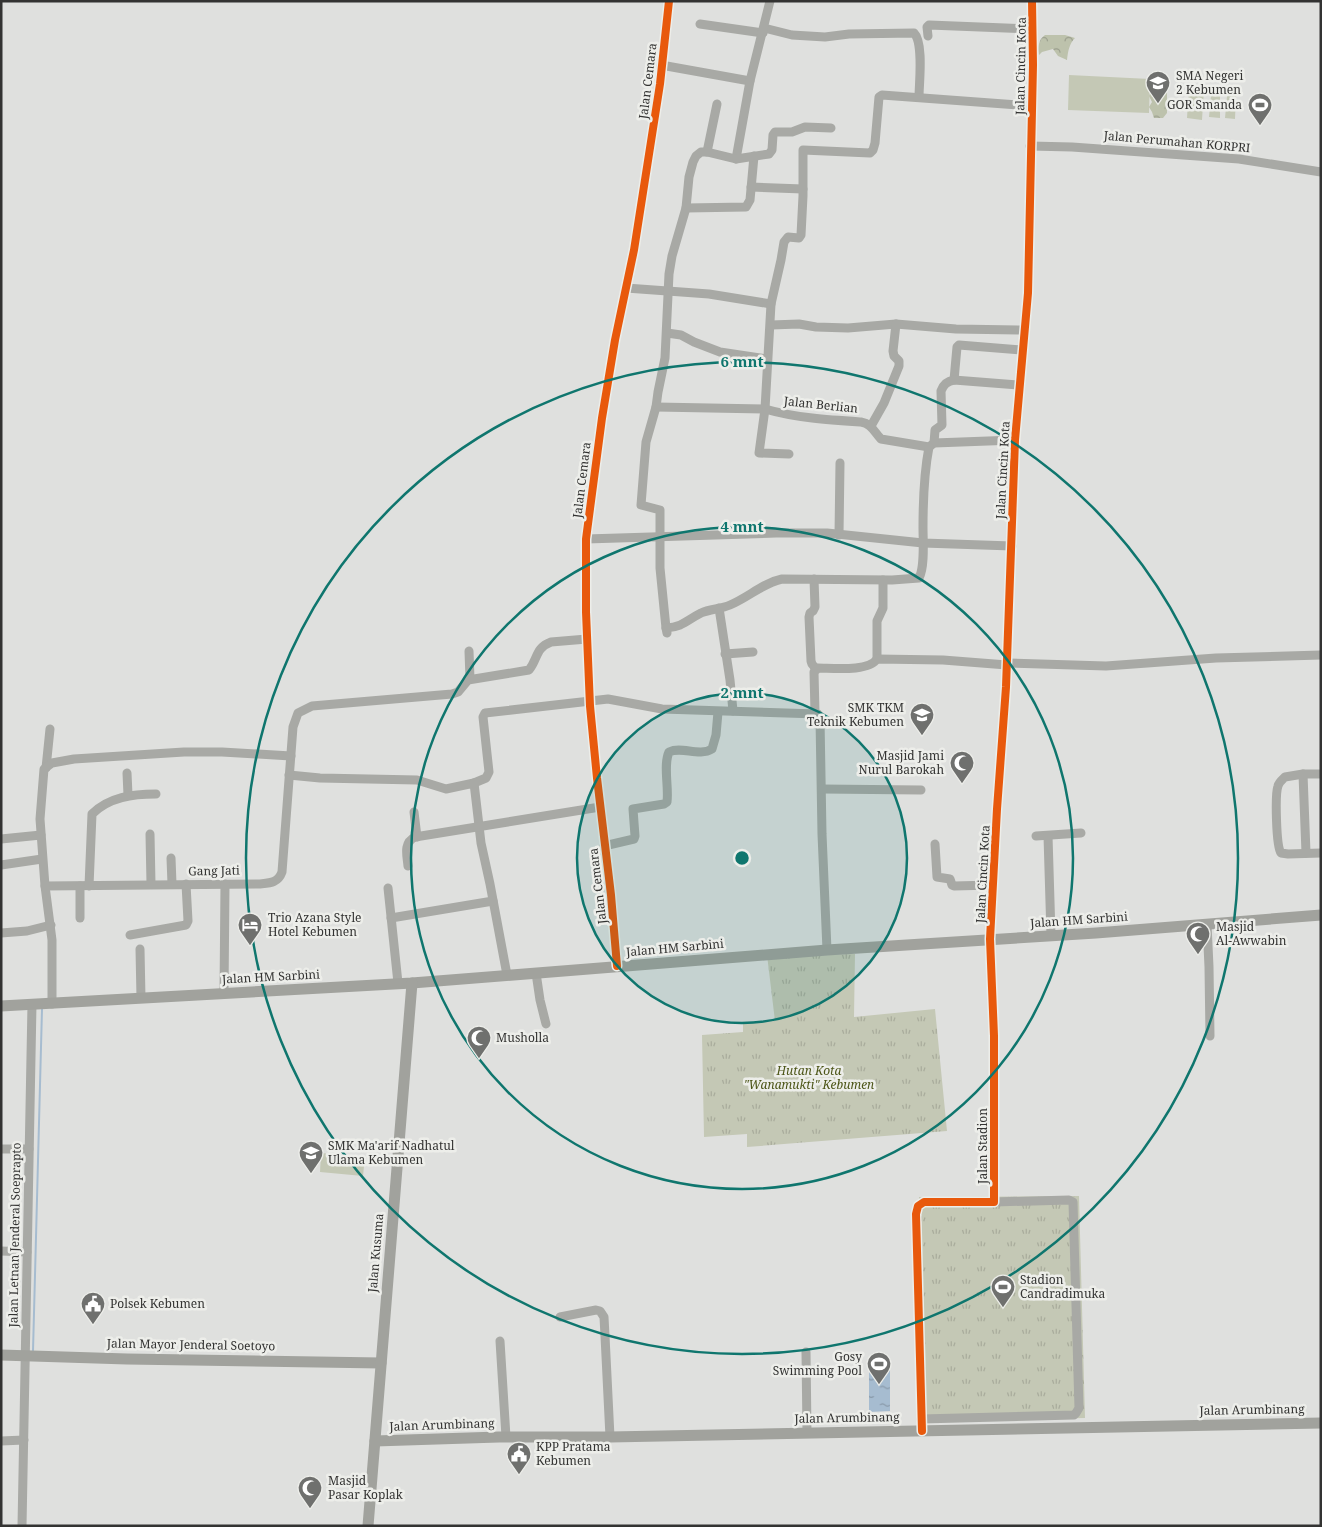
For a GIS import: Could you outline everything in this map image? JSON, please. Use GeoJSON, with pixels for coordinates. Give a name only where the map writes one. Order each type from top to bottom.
{"type":"FeatureCollection","features":[{"type":"Feature","properties":{"kind":"main road","name":"Jalan HM Sarbini"},"geometry":{"type":"LineString","coordinates":[[1,1006],[398,984],[827,950],[1321,915]]}},
{"type":"Feature","properties":{"kind":"main road","name":"Jalan Kusuma"},"geometry":{"type":"LineString","coordinates":[[368,1526],[412,983]]}},
{"type":"Feature","properties":{"kind":"main road","name":"Jalan Mayor Jenderal Soetoyo"},"geometry":{"type":"LineString","coordinates":[[1,1355],[381,1363]]}},
{"type":"Feature","properties":{"kind":"main road","name":"Jalan Arumbinang"},"geometry":{"type":"LineString","coordinates":[[375,1441],[506,1437],[1321,1423]]}},
{"type":"Feature","properties":{"kind":"street","name":"Jalan Cemara"},"geometry":{"type":"LineString","coordinates":[[617,966],[590,700],[585,568],[586,539],[602,418],[615,340],[634,250],[660,84],[669,1]]}},
{"type":"Feature","properties":{"kind":"street"},"geometry":{"type":"LineString","coordinates":[[736,159],[750,81],[770,1]]}},
{"type":"Feature","properties":{"kind":"street","name":"Jalan Cincin Kota"},"geometry":{"type":"LineString","coordinates":[[990,939],[1007,664],[1015,440],[1030,231],[1030,146],[1033,65],[1032,1]]}},
{"type":"Feature","properties":{"kind":"street"},"geometry":{"type":"LineString","coordinates":[[700,24],[825,38],[849,34],[914,33],[917,35],[920,56],[919,97]]}},
{"type":"Feature","properties":{"kind":"street"},"geometry":{"type":"LineString","coordinates":[[928,36],[928,25],[1033,28]]}},
{"type":"Feature","properties":{"kind":"street"},"geometry":{"type":"LineString","coordinates":[[661,65],[750,81]]}},
{"type":"Feature","properties":{"kind":"street"},"geometry":{"type":"LineString","coordinates":[[789,454],[759,453],[765,409],[771,304],[784,242],[788,237],[799,238],[801,235],[803,150],[870,153],[875,143],[880,96],[882,95],[1032,106]]}},
{"type":"Feature","properties":{"kind":"street"},"geometry":{"type":"LineString","coordinates":[[707,152],[717,104]]}},
{"type":"Feature","properties":{"kind":"street"},"geometry":{"type":"LineString","coordinates":[[831,128],[805,126],[792,132],[775,132],[773,134],[771,153],[736,159],[701,152],[692,162],[686,208],[672,256],[669,274],[664,358],[656,407],[646,442],[641,505],[660,510],[660,568],[667,631],[684,624],[708,610],[730,605],[771,581],[782,579],[882,580],[919,578],[923,544],[926,465],[935,430],[942,425],[940,391],[947,383],[954,380],[1019,385]]}},
{"type":"Feature","properties":{"kind":"street","name":"Jalan Perumahan KORPRI"},"geometry":{"type":"LineString","coordinates":[[1030,146],[1072,147],[1239,159],[1321,172]]}},
{"type":"Feature","properties":{"kind":"street"},"geometry":{"type":"LineString","coordinates":[[686,208],[744,208],[749,203],[754,156]]}},
{"type":"Feature","properties":{"kind":"street"},"geometry":{"type":"LineString","coordinates":[[751,187],[803,189]]}},
{"type":"Feature","properties":{"kind":"street"},"geometry":{"type":"LineString","coordinates":[[626,288],[709,294],[771,304]]}},
{"type":"Feature","properties":{"kind":"street"},"geometry":{"type":"LineString","coordinates":[[770,325],[799,324],[816,327],[848,328],[896,324],[956,329],[1024,330]]}},
{"type":"Feature","properties":{"kind":"street"},"geometry":{"type":"LineString","coordinates":[[871,426],[884,403],[899,366],[899,361],[894,356],[893,351],[896,324]]}},
{"type":"Feature","properties":{"kind":"street"},"geometry":{"type":"LineString","coordinates":[[666,333],[682,336],[720,352],[767,359]]}},
{"type":"Feature","properties":{"kind":"street"},"geometry":{"type":"LineString","coordinates":[[954,380],[957,347],[959,345],[1022,350]]}},
{"type":"Feature","properties":{"kind":"street","name":"Jalan Berlian"},"geometry":{"type":"LineString","coordinates":[[656,407],[765,409],[776,413],[826,420],[862,422],[871,426],[881,439],[932,445],[1015,440]]}},
{"type":"Feature","properties":{"kind":"street"},"geometry":{"type":"LineString","coordinates":[[839,534],[840,463]]}},
{"type":"Feature","properties":{"kind":"street"},"geometry":{"type":"LineString","coordinates":[[586,539],[827,533],[923,544],[1012,546]]}},
{"type":"Feature","properties":{"kind":"street"},"geometry":{"type":"LineString","coordinates":[[814,579],[815,607],[809,617],[812,664],[816,669]]}},
{"type":"Feature","properties":{"kind":"street"},"geometry":{"type":"LineString","coordinates":[[816,669],[866,666],[874,663],[876,659],[876,624],[882,608],[882,580]]}},
{"type":"Feature","properties":{"kind":"street"},"geometry":{"type":"LineString","coordinates":[[718,608],[733,711]]}},
{"type":"Feature","properties":{"kind":"street"},"geometry":{"type":"LineString","coordinates":[[587,639],[556,641],[546,644],[537,653],[531,668],[525,672],[470,679],[458,692],[452,694],[312,706],[298,713],[296,718],[289,775],[320,778],[417,780],[446,789],[474,783],[486,778],[489,772],[484,713],[590,700],[608,699],[662,709],[718,712],[815,713],[819,715],[820,719],[827,950]]}},
{"type":"Feature","properties":{"kind":"street"},"geometry":{"type":"LineString","coordinates":[[469,651],[470,679]]}},
{"type":"Feature","properties":{"kind":"street"},"geometry":{"type":"LineString","coordinates":[[725,654],[753,652]]}},
{"type":"Feature","properties":{"kind":"street"},"geometry":{"type":"LineString","coordinates":[[876,659],[1106,666],[1216,658],[1321,655]]}},
{"type":"Feature","properties":{"kind":"street"},"geometry":{"type":"LineString","coordinates":[[815,713],[814,672],[816,669]]}},
{"type":"Feature","properties":{"kind":"street"},"geometry":{"type":"LineString","coordinates":[[604,846],[634,840],[632,809],[667,802],[667,760],[669,752],[682,750],[704,752],[712,749],[716,736],[718,712]]}},
{"type":"Feature","properties":{"kind":"street","name":"Jalan Letnan Jenderal Soeprapto"},"geometry":{"type":"LineString","coordinates":[[22,1526],[29,1150],[51,925],[42,859],[41,835],[41,794],[50,729]]}},
{"type":"Feature","properties":{"kind":"street"},"geometry":{"type":"LineString","coordinates":[[46,768],[52,763],[74,759],[184,752],[291,756]]}},
{"type":"Feature","properties":{"kind":"street"},"geometry":{"type":"LineString","coordinates":[[127,773],[128,795]]}},
{"type":"Feature","properties":{"kind":"street"},"geometry":{"type":"LineString","coordinates":[[1303,774],[1306,853]]}},
{"type":"Feature","properties":{"kind":"street"},"geometry":{"type":"LineString","coordinates":[[1321,774],[1285,777],[1277,788],[1277,833],[1278,846],[1281,853],[1321,853]]}},
{"type":"Feature","properties":{"kind":"street","name":"Gang Jati"},"geometry":{"type":"LineString","coordinates":[[45,886],[274,882],[280,878],[282,872],[289,775]]}},
{"type":"Feature","properties":{"kind":"street"},"geometry":{"type":"LineString","coordinates":[[474,783],[478,828],[507,975]]}},
{"type":"Feature","properties":{"kind":"street"},"geometry":{"type":"LineString","coordinates":[[822,789],[921,790]]}},
{"type":"Feature","properties":{"kind":"street"},"geometry":{"type":"LineString","coordinates":[[80,918],[92,814],[98,808],[128,795],[156,794]]}},
{"type":"Feature","properties":{"kind":"street"},"geometry":{"type":"LineString","coordinates":[[408,866],[407,843],[411,839],[600,807]]}},
{"type":"Feature","properties":{"kind":"street"},"geometry":{"type":"LineString","coordinates":[[414,812],[418,837]]}},
{"type":"Feature","properties":{"kind":"street"},"geometry":{"type":"LineString","coordinates":[[1036,836],[1081,833]]}},
{"type":"Feature","properties":{"kind":"street"},"geometry":{"type":"LineString","coordinates":[[150,834],[151,884]]}},
{"type":"Feature","properties":{"kind":"street"},"geometry":{"type":"LineString","coordinates":[[1,839],[41,835]]}},
{"type":"Feature","properties":{"kind":"street"},"geometry":{"type":"LineString","coordinates":[[1048,836],[1051,935]]}},
{"type":"Feature","properties":{"kind":"street"},"geometry":{"type":"LineString","coordinates":[[935,844],[937,877],[950,879],[954,886],[993,885]]}},
{"type":"Feature","properties":{"kind":"street"},"geometry":{"type":"LineString","coordinates":[[171,858],[172,884]]}},
{"type":"Feature","properties":{"kind":"street"},"geometry":{"type":"LineString","coordinates":[[1,865],[42,859]]}},
{"type":"Feature","properties":{"kind":"street"},"geometry":{"type":"LineString","coordinates":[[130,935],[186,925],[188,921],[186,884]]}},
{"type":"Feature","properties":{"kind":"street"},"geometry":{"type":"LineString","coordinates":[[224,993],[225,884]]}},
{"type":"Feature","properties":{"kind":"street"},"geometry":{"type":"LineString","coordinates":[[388,888],[398,984]]}},
{"type":"Feature","properties":{"kind":"street"},"geometry":{"type":"LineString","coordinates":[[391,918],[493,902]]}},
{"type":"Feature","properties":{"kind":"street"},"geometry":{"type":"LineString","coordinates":[[1207,924],[1210,1036]]}},
{"type":"Feature","properties":{"kind":"street"},"geometry":{"type":"LineString","coordinates":[[1,933],[27,931],[51,925]]}},
{"type":"Feature","properties":{"kind":"street","name":"Jalan Stadion"},"geometry":{"type":"LineString","coordinates":[[990,939],[994,1036],[994,1202]]}},
{"type":"Feature","properties":{"kind":"street"},"geometry":{"type":"LineString","coordinates":[[140,949],[141,998]]}},
{"type":"Feature","properties":{"kind":"street"},"geometry":{"type":"LineString","coordinates":[[536,973],[546,1024]]}},
{"type":"Feature","properties":{"kind":"street"},"geometry":{"type":"LineString","coordinates":[[1,1149],[29,1150]]}},
{"type":"Feature","properties":{"kind":"street","name":"Jalan Stadion"},"geometry":{"type":"LineString","coordinates":[[921,1418],[1074,1415],[1076,1413],[1079,1408],[1073,1202],[1069,1200],[924,1202],[918,1206],[916,1233],[921,1418],[922,1430]]}},
{"type":"Feature","properties":{"kind":"street"},"geometry":{"type":"LineString","coordinates":[[1,1251],[27,1252]]}},
{"type":"Feature","properties":{"kind":"street"},"geometry":{"type":"LineString","coordinates":[[560,1317],[596,1310],[603,1314],[606,1336],[610,1436]]}},
{"type":"Feature","properties":{"kind":"street"},"geometry":{"type":"LineString","coordinates":[[500,1342],[506,1437]]}},
{"type":"Feature","properties":{"kind":"street"},"geometry":{"type":"LineString","coordinates":[[806,1352],[807,1433]]}},
{"type":"Feature","properties":{"kind":"street"},"geometry":{"type":"LineString","coordinates":[[1,1441],[24,1440]]}},
{"type":"Feature","properties":{"kind":"green space"},"geometry":{"type":"Polygon","coordinates":[[[1045,35],[1065,35],[1075,38],[1070,45],[1067,60],[1058,56],[1053,49],[1042,52],[1039,55],[1039,44],[1045,35]]]}},
{"type":"Feature","properties":{"kind":"green space"},"geometry":{"type":"Polygon","coordinates":[[[1069,75],[1150,79],[1149,113],[1068,110],[1069,75]]]}},
{"type":"Feature","properties":{"kind":"green space"},"geometry":{"type":"Polygon","coordinates":[[[1155,76],[1159,79],[1166,78],[1167,82],[1167,113],[1163,118],[1154,118],[1149,107],[1152,102],[1149,96],[1155,76]]]}},
{"type":"Feature","properties":{"kind":"green space"},"geometry":{"type":"Polygon","coordinates":[[[1189,88],[1204,89],[1202,120],[1187,118],[1189,88]]]}},
{"type":"Feature","properties":{"kind":"green space"},"geometry":{"type":"Polygon","coordinates":[[[1211,95],[1220,96],[1220,118],[1209,117],[1211,95]]]}},
{"type":"Feature","properties":{"kind":"green space"},"geometry":{"type":"Polygon","coordinates":[[[1227,96],[1236,96],[1235,119],[1225,118],[1227,96]]]}},
{"type":"Feature","properties":{"kind":"green space","name":"Hutan Kota \"Wanamukti\" Kebumen"},"geometry":{"type":"Polygon","coordinates":[[[855,954],[854,1017],[935,1009],[947,1131],[747,1147],[747,1134],[704,1137],[702,1035],[743,1032],[743,1023],[775,1021],[767,955],[855,954]]]}},
{"type":"Feature","properties":{"kind":"green space"},"geometry":{"type":"Polygon","coordinates":[[[321,1153],[365,1157],[363,1176],[320,1172],[321,1153]]]}},
{"type":"Feature","properties":{"kind":"green space","name":"Stadion Candradimuka"},"geometry":{"type":"Polygon","coordinates":[[[1079,1196],[1085,1418],[918,1421],[919,1197],[1079,1196]]]}},
{"type":"Feature","properties":{"kind":"water","name":"Gosy Swimming Pool"},"geometry":{"type":"Polygon","coordinates":[[[890,1358],[890,1411],[869,1412],[869,1359],[890,1358]]]}},
{"type":"Feature","properties":{"kind":"waterway"},"geometry":{"type":"LineString","coordinates":[[33,1351],[42,1009]]}},
{"type":"Feature","properties":{"kind":"cycle path"},"geometry":{"type":"LineString","coordinates":[[617,966],[590,706],[586,612],[586,539],[602,418],[615,340],[634,250],[660,84],[669,1]]}},
{"type":"Feature","properties":{"kind":"cycle path"},"geometry":{"type":"LineString","coordinates":[[922,1431],[916,1214],[918,1206],[924,1202],[994,1202],[994,1036],[990,939],[1006,687],[1015,440],[1028,293],[1033,65],[1032,1]]}},
{"type":"Feature","properties":{"kind":"place","name":"SMA Negeri 2 Kebumen"},"geometry":{"type":"Point","coordinates":[1158,104]}},
{"type":"Feature","properties":{"kind":"place","name":"GOR Smanda"},"geometry":{"type":"Point","coordinates":[1260,126]}},
{"type":"Feature","properties":{"kind":"place","name":"SMK TKM Teknik Kebumen"},"geometry":{"type":"Point","coordinates":[922,736]}},
{"type":"Feature","properties":{"kind":"place","name":"Masjid Jami Nurul Barokah"},"geometry":{"type":"Point","coordinates":[962,784]}},
{"type":"Feature","properties":{"kind":"place","name":"Trio Azana Style Hotel Kebumen"},"geometry":{"type":"Point","coordinates":[250,946]}},
{"type":"Feature","properties":{"kind":"place","name":"Masjid Al-Awwabin"},"geometry":{"type":"Point","coordinates":[1198,955]}},
{"type":"Feature","properties":{"kind":"place","name":"Musholla"},"geometry":{"type":"Point","coordinates":[479,1059]}},
{"type":"Feature","properties":{"kind":"place","name":"SMK Ma'arif Nadhatul Ulama Kebumen"},"geometry":{"type":"Point","coordinates":[311,1174]}},
{"type":"Feature","properties":{"kind":"place","name":"Stadion Candradimuka"},"geometry":{"type":"Point","coordinates":[1003,1308]}},
{"type":"Feature","properties":{"kind":"place","name":"Polsek Kebumen"},"geometry":{"type":"Point","coordinates":[93,1325]}},
{"type":"Feature","properties":{"kind":"place","name":"Gosy Swimming Pool"},"geometry":{"type":"Point","coordinates":[879,1385]}},
{"type":"Feature","properties":{"kind":"place","name":"KPP Pratama Kebumen"},"geometry":{"type":"Point","coordinates":[519,1475]}},
{"type":"Feature","properties":{"kind":"place","name":"Masjid Pasar Koplak"},"geometry":{"type":"Point","coordinates":[310,1509]}}]}
